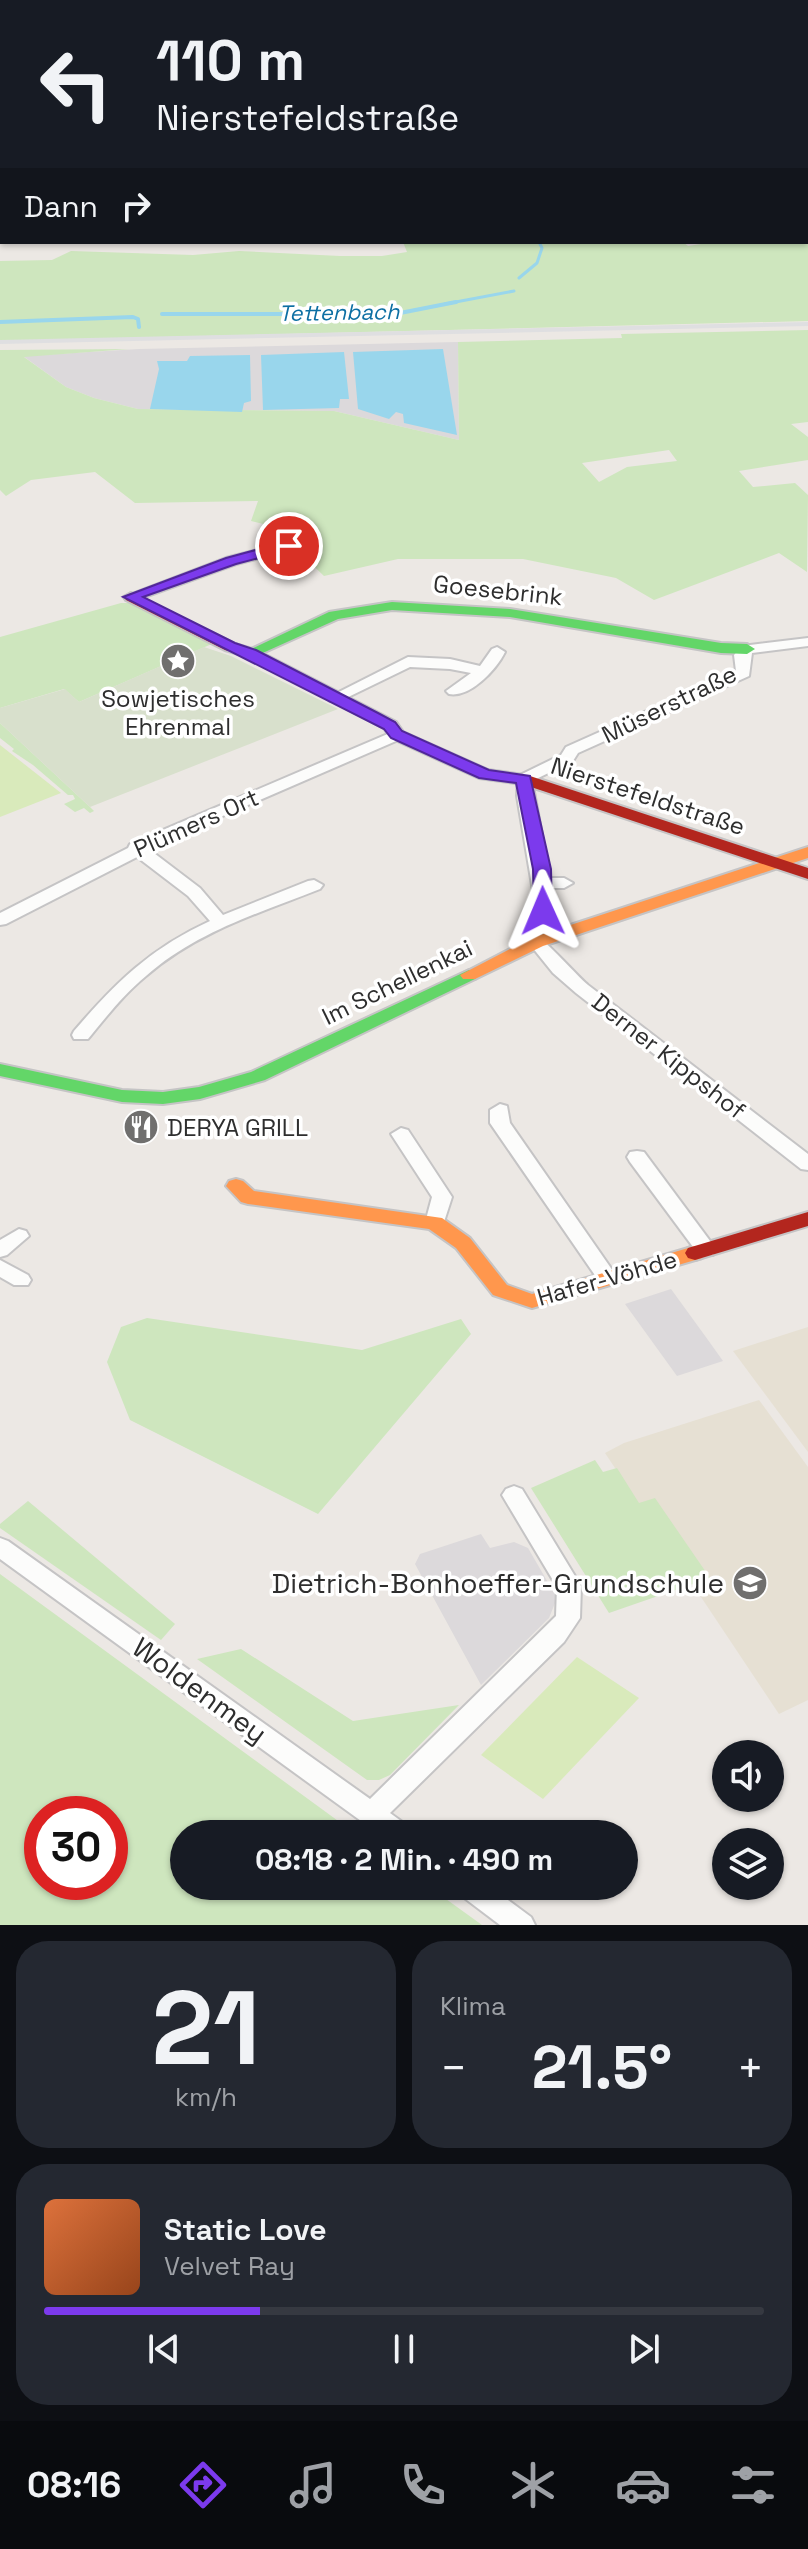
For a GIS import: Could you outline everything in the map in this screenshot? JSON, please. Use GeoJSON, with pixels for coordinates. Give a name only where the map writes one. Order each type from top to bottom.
{"type":"FeatureCollection","features":[{"type":"Feature","properties":{"kind":"street","name":"Nierstefeldstraße"},"geometry":{"type":"LineString","coordinates":[[289,546],[231,561],[131,597],[230,647],[251,653],[390,725],[397,735],[485,775],[524,779],[808,874]]}},
{"type":"Feature","properties":{"kind":"street","name":"Goesebrink"},"geometry":{"type":"LineString","coordinates":[[251,653],[334,615],[392,606],[510,613],[721,648],[747,649]]}},
{"type":"Feature","properties":{"kind":"street","name":"Müserstraße"},"geometry":{"type":"LineString","coordinates":[[524,779],[567,758],[572,750],[744,673],[742,655],[747,649],[808,642]]}},
{"type":"Feature","properties":{"kind":"street"},"geometry":{"type":"LineString","coordinates":[[454,691],[483,671],[494,661],[497,652]]}},
{"type":"Feature","properties":{"kind":"street"},"geometry":{"type":"LineString","coordinates":[[335,698],[408,662],[483,671]]}},
{"type":"Feature","properties":{"kind":"street","name":"Plümers Ort"},"geometry":{"type":"LineString","coordinates":[[0,920],[136,848],[397,735]]}},
{"type":"Feature","properties":{"kind":"street"},"geometry":{"type":"LineString","coordinates":[[524,779],[544,883],[543,911]]}},
{"type":"Feature","properties":{"kind":"street"},"geometry":{"type":"LineString","coordinates":[[136,848],[187,886],[222,924]]}},
{"type":"Feature","properties":{"kind":"street","name":"Im Schellenkai"},"geometry":{"type":"LineString","coordinates":[[0,1070],[126,1095],[164,1098],[215,1090],[258,1076],[537,942],[808,852]]}},
{"type":"Feature","properties":{"kind":"street"},"geometry":{"type":"LineString","coordinates":[[544,883],[564,883]]}},
{"type":"Feature","properties":{"kind":"street"},"geometry":{"type":"LineString","coordinates":[[81,1035],[140,971],[181,943],[314,885]]}},
{"type":"Feature","properties":{"kind":"street","name":"Derner Kippshof"},"geometry":{"type":"LineString","coordinates":[[537,942],[559,969],[582,989],[808,1164]]}},
{"type":"Feature","properties":{"kind":"street"},"geometry":{"type":"LineString","coordinates":[[500,1110],[500,1123],[608,1279]]}},
{"type":"Feature","properties":{"kind":"street"},"geometry":{"type":"LineString","coordinates":[[401,1134],[442,1197],[435,1223]]}},
{"type":"Feature","properties":{"kind":"street"},"geometry":{"type":"LineString","coordinates":[[637,1157],[706,1250]]}},
{"type":"Feature","properties":{"kind":"street","name":"Hafer-Vöhde"},"geometry":{"type":"LineString","coordinates":[[236,1186],[248,1197],[435,1223],[452,1230],[462,1239],[494,1288],[514,1300],[532,1301],[808,1219]]}},
{"type":"Feature","properties":{"kind":"street"},"geometry":{"type":"LineString","coordinates":[[0,1250],[19,1236]]}},
{"type":"Feature","properties":{"kind":"street"},"geometry":{"type":"LineString","coordinates":[[0,1267],[21,1280]]}},
{"type":"Feature","properties":{"kind":"street"},"geometry":{"type":"LineString","coordinates":[[372,1814],[555,1635],[568,1618],[569,1586],[514,1495]]}},
{"type":"Feature","properties":{"kind":"street","name":"Woldenmey"},"geometry":{"type":"LineString","coordinates":[[0,1547],[380,1820]]}},
{"type":"Feature","properties":{"kind":"street"},"geometry":{"type":"LineString","coordinates":[[487,1900],[521,1925]]}},
{"type":"Feature","properties":{"kind":"shaded area"},"geometry":{"type":"Polygon","coordinates":[[[458,342],[459,440],[334,411],[138,409],[66,387],[23,356],[139,349],[458,342]]]}},
{"type":"Feature","properties":{"kind":"shaded area"},"geometry":{"type":"Polygon","coordinates":[[[671,1289],[723,1361],[677,1376],[625,1304],[671,1289]]]}},
{"type":"Feature","properties":{"kind":"shaded area"},"geometry":{"type":"Polygon","coordinates":[[[808,1327],[808,1452],[733,1351],[808,1327]]]}},
{"type":"Feature","properties":{"kind":"shaded area","name":"Dietrich-Bonhoeffer-Grundschule"},"geometry":{"type":"Polygon","coordinates":[[[759,1400],[808,1467],[808,1700],[779,1714],[605,1453],[624,1443],[759,1400]]]}},
{"type":"Feature","properties":{"kind":"shaded area"},"geometry":{"type":"Polygon","coordinates":[[[481,1534],[490,1548],[514,1542],[528,1548],[557,1598],[549,1618],[481,1685],[415,1564],[420,1554],[481,1534]]]}},
{"type":"Feature","properties":{"kind":"green space"},"geometry":{"type":"Polygon","coordinates":[[[404,244],[808,244],[808,321],[0,341],[0,261],[52,260],[71,251],[193,255],[239,251],[382,256],[407,252],[404,244]]]}},
{"type":"Feature","properties":{"kind":"green space"},"geometry":{"type":"Polygon","coordinates":[[[808,330],[808,422],[791,424],[808,437],[808,460],[739,471],[753,487],[795,483],[808,495],[807,572],[779,553],[654,600],[616,578],[523,559],[398,559],[324,576],[272,526],[251,521],[258,501],[135,503],[95,472],[31,480],[6,496],[0,490],[0,350],[129,349],[24,357],[66,387],[138,409],[334,411],[459,440],[458,342],[622,338],[621,334],[808,330]],[[669,450],[582,463],[599,482],[627,467],[677,461],[669,450]]]}},
{"type":"Feature","properties":{"kind":"green space"},"geometry":{"type":"Polygon","coordinates":[[[129,603],[214,643],[79,702],[64,689],[0,708],[0,637],[129,603]]]}},
{"type":"Feature","properties":{"kind":"green space"},"geometry":{"type":"Polygon","coordinates":[[[204,647],[231,656],[338,709],[90,807],[0,723],[0,708],[65,689],[79,702],[204,647]]]}},
{"type":"Feature","properties":{"kind":"green space"},"geometry":{"type":"Polygon","coordinates":[[[0,723],[94,811],[90,813],[84,808],[75,812],[64,804],[75,799],[73,795],[68,795],[12,751],[14,749],[0,738],[0,723]]]}},
{"type":"Feature","properties":{"kind":"green space"},"geometry":{"type":"Polygon","coordinates":[[[0,745],[61,793],[0,817],[0,745]]]}},
{"type":"Feature","properties":{"kind":"green space"},"geometry":{"type":"Polygon","coordinates":[[[147,1318],[362,1350],[461,1319],[471,1334],[318,1514],[130,1420],[107,1362],[121,1327],[147,1318]]]}},
{"type":"Feature","properties":{"kind":"green space"},"geometry":{"type":"Polygon","coordinates":[[[595,1460],[603,1472],[617,1468],[639,1503],[655,1498],[710,1578],[609,1613],[531,1488],[595,1460]]]}},
{"type":"Feature","properties":{"kind":"green space"},"geometry":{"type":"Polygon","coordinates":[[[28,1501],[175,1624],[161,1640],[0,1528],[0,1524],[28,1501]]]}},
{"type":"Feature","properties":{"kind":"green space"},"geometry":{"type":"Polygon","coordinates":[[[0,1574],[337,1820],[170,1820],[170,1900],[447,1900],[482,1925],[0,1925],[0,1574]]]}},
{"type":"Feature","properties":{"kind":"green space"},"geometry":{"type":"Polygon","coordinates":[[[241,1649],[353,1721],[459,1705],[390,1775],[379,1780],[367,1780],[197,1659],[241,1649]]]}},
{"type":"Feature","properties":{"kind":"green space"},"geometry":{"type":"Polygon","coordinates":[[[577,1657],[639,1698],[543,1799],[481,1755],[577,1657]]]}},
{"type":"Feature","properties":{"kind":"water"},"geometry":{"type":"Polygon","coordinates":[[[443,349],[457,435],[404,423],[403,414],[396,412],[389,419],[358,409],[353,352],[443,349]]]}},
{"type":"Feature","properties":{"kind":"water"},"geometry":{"type":"Polygon","coordinates":[[[344,352],[349,399],[340,399],[339,408],[263,410],[261,355],[344,352]]]}},
{"type":"Feature","properties":{"kind":"water"},"geometry":{"type":"Polygon","coordinates":[[[250,355],[251,401],[244,403],[242,412],[150,409],[159,369],[157,361],[187,361],[190,356],[250,355]]]}},
{"type":"Feature","properties":{"kind":"waterway","name":"Tettenbach"},"geometry":{"type":"LineString","coordinates":[[519,278],[537,263],[542,248],[540,244]]}},
{"type":"Feature","properties":{"kind":"waterway","name":"Tettenbach"},"geometry":{"type":"LineString","coordinates":[[445,304],[514,291]]}},
{"type":"Feature","properties":{"kind":"waterway","name":"Tettenbach"},"geometry":{"type":"LineString","coordinates":[[162,314],[395,314],[456,302]]}},
{"type":"Feature","properties":{"kind":"waterway"},"geometry":{"type":"LineString","coordinates":[[0,322],[133,317],[138,319],[139,327]]}},
{"type":"Feature","properties":{"kind":"railway"},"geometry":{"type":"LineString","coordinates":[[0,342],[808,324]]}},
{"type":"Feature","properties":{"kind":"traffic: fast"},"geometry":{"type":"LineString","coordinates":[[251,653],[334,615],[392,606],[510,613],[721,648],[747,649]]}},
{"type":"Feature","properties":{"kind":"traffic: fast"},"geometry":{"type":"LineString","coordinates":[[0,1070],[122,1096],[163,1098],[200,1093],[258,1076],[469,975]]}},
{"type":"Feature","properties":{"kind":"traffic: slow"},"geometry":{"type":"LineString","coordinates":[[469,975],[537,942],[808,852]]}},
{"type":"Feature","properties":{"kind":"traffic: slow"},"geometry":{"type":"LineString","coordinates":[[236,1186],[248,1197],[435,1223],[463,1243],[500,1290],[532,1301],[695,1253]]}},
{"type":"Feature","properties":{"kind":"traffic: jam"},"geometry":{"type":"LineString","coordinates":[[131,597],[230,647],[251,653],[390,725],[397,735],[485,775],[524,779],[808,874]]}},
{"type":"Feature","properties":{"kind":"traffic: jam"},"geometry":{"type":"LineString","coordinates":[[695,1253],[808,1219]]}},
{"type":"Feature","properties":{"kind":"place","name":"Sowjetisches Ehrenmal"},"geometry":{"type":"Point","coordinates":[178,661]}},
{"type":"Feature","properties":{"kind":"place","name":"DERYA GRILL"},"geometry":{"type":"Point","coordinates":[141,1127]}},
{"type":"Feature","properties":{"kind":"place","name":"Dietrich-Bonhoeffer-Grundschule"},"geometry":{"type":"Point","coordinates":[750,1583]}},
{"type":"Feature","properties":{"kind":"route"},"geometry":{"type":"LineString","coordinates":[[289,546],[231,561],[131,597],[230,647],[251,653],[287,675],[373,716],[390,725],[397,735],[485,775],[524,779],[542,869],[543,911]]}}]}
